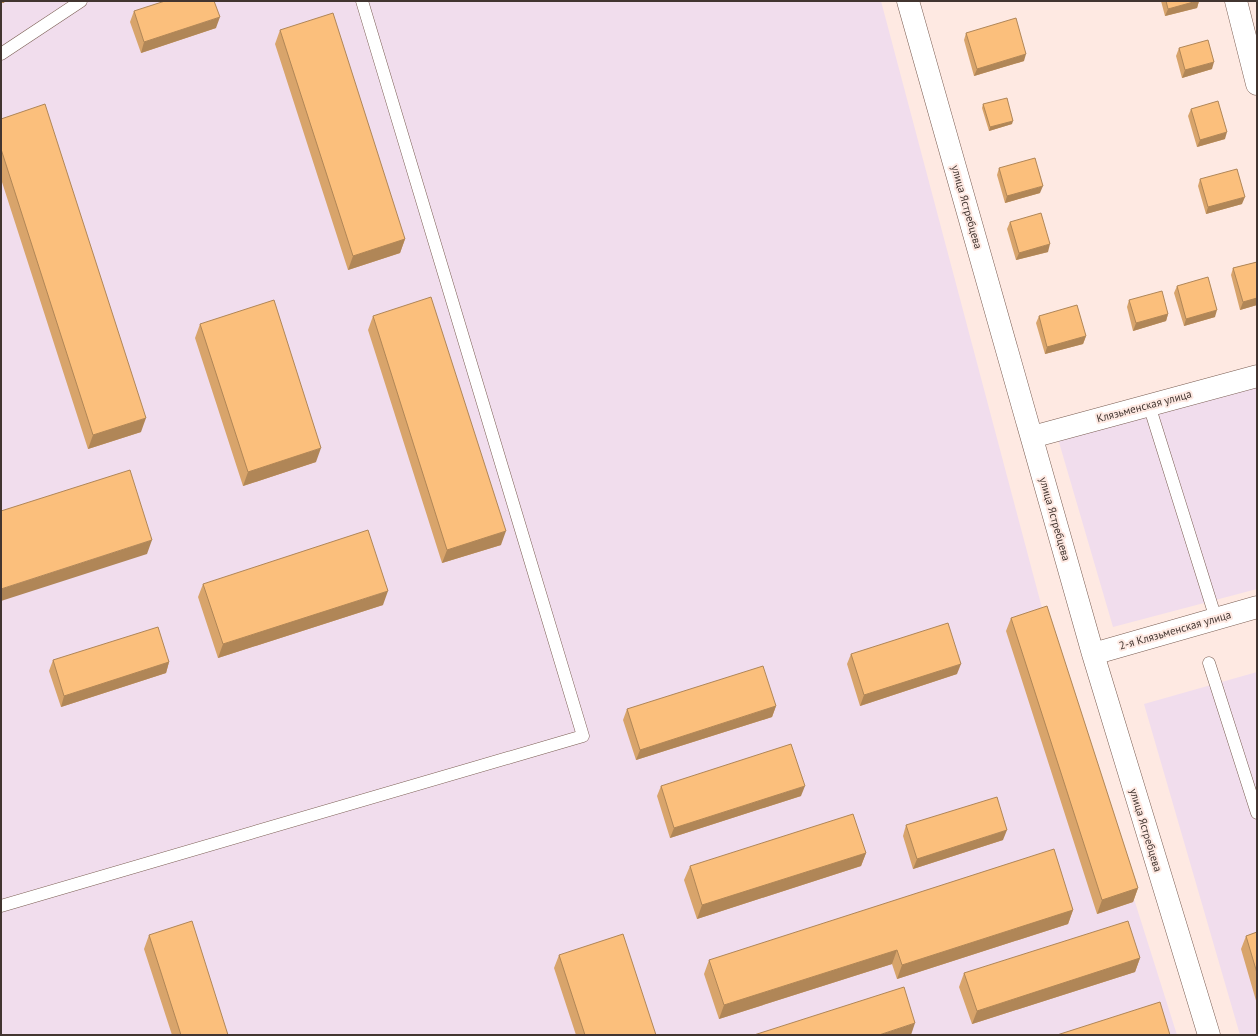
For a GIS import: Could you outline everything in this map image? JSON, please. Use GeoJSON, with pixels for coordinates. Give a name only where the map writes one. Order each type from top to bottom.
{"type":"FeatureCollection","features":[{"type":"Feature","properties":{"kind":"street","name":"улица Ястребцева"},"geometry":{"type":"LineString","coordinates":[[908,1],[1093,654],[1209,1035]]}},
{"type":"Feature","properties":{"kind":"street"},"geometry":{"type":"LineString","coordinates":[[1236,1],[1257,84]]}},
{"type":"Feature","properties":{"kind":"street","name":"Клязьменская улица"},"geometry":{"type":"LineString","coordinates":[[1032,437],[1257,376]]}},
{"type":"Feature","properties":{"kind":"street","name":"2-я Клязьменская улица"},"geometry":{"type":"LineString","coordinates":[[1093,654],[1257,607]]}},
{"type":"Feature","properties":{"kind":"lane"},"geometry":{"type":"LineString","coordinates":[[1,54],[81,1]]}},
{"type":"Feature","properties":{"kind":"lane"},"geometry":{"type":"LineString","coordinates":[[1,906],[583,736],[362,1]]}},
{"type":"Feature","properties":{"kind":"lane"},"geometry":{"type":"LineString","coordinates":[[1149,405],[1216,619]]}},
{"type":"Feature","properties":{"kind":"lane"},"geometry":{"type":"LineString","coordinates":[[1210,663],[1257,814]]}},
{"type":"Feature","properties":{"kind":"shaded area"},"geometry":{"type":"Polygon","coordinates":[[[1,1],[881,1],[1042,608],[1177,1035],[1,1035],[1,1]]]}},
{"type":"Feature","properties":{"kind":"shaded area"},"geometry":{"type":"Polygon","coordinates":[[[1257,376],[1257,589],[1113,627],[1056,432],[1257,376]]]}},
{"type":"Feature","properties":{"kind":"shaded area"},"geometry":{"type":"Polygon","coordinates":[[[1257,672],[1257,1035],[1240,1035],[1144,704],[1257,672]]]}},
{"type":"Feature","properties":{"kind":"building"},"geometry":{"type":"Polygon","coordinates":[[[165,1],[214,1],[220,17],[144,42],[134,11],[165,1]]]}},
{"type":"Feature","properties":{"kind":"building"},"geometry":{"type":"Polygon","coordinates":[[[1166,1],[1197,1],[1168,9],[1166,1]]]}},
{"type":"Feature","properties":{"kind":"building"},"geometry":{"type":"Polygon","coordinates":[[[333,13],[405,239],[353,256],[280,30],[333,13]]]}},
{"type":"Feature","properties":{"kind":"building"},"geometry":{"type":"Polygon","coordinates":[[[1016,18],[1026,54],[977,69],[966,33],[1016,18]]]}},
{"type":"Feature","properties":{"kind":"building"},"geometry":{"type":"Polygon","coordinates":[[[1208,40],[1214,62],[1185,70],[1179,48],[1208,40]]]}},
{"type":"Feature","properties":{"kind":"building"},"geometry":{"type":"Polygon","coordinates":[[[1007,98],[1013,121],[990,127],[983,104],[1007,98]]]}},
{"type":"Feature","properties":{"kind":"building"},"geometry":{"type":"Polygon","coordinates":[[[1218,101],[1227,132],[1200,140],[1191,109],[1218,101]]]}},
{"type":"Feature","properties":{"kind":"building"},"geometry":{"type":"Polygon","coordinates":[[[45,104],[146,418],[93,435],[1,149],[1,119],[45,104]]]}},
{"type":"Feature","properties":{"kind":"building"},"geometry":{"type":"Polygon","coordinates":[[[1035,158],[1043,186],[1007,196],[999,168],[1035,158]]]}},
{"type":"Feature","properties":{"kind":"building"},"geometry":{"type":"Polygon","coordinates":[[[1237,169],[1245,197],[1208,207],[1200,179],[1237,169]]]}},
{"type":"Feature","properties":{"kind":"building"},"geometry":{"type":"Polygon","coordinates":[[[1041,213],[1050,244],[1019,253],[1010,222],[1041,213]]]}},
{"type":"Feature","properties":{"kind":"building"},"geometry":{"type":"Polygon","coordinates":[[[1257,262],[1257,298],[1243,302],[1233,268],[1257,262]]]}},
{"type":"Feature","properties":{"kind":"building"},"geometry":{"type":"Polygon","coordinates":[[[1208,277],[1217,310],[1186,319],[1177,286],[1208,277]]]}},
{"type":"Feature","properties":{"kind":"building"},"geometry":{"type":"Polygon","coordinates":[[[1162,291],[1168,314],[1136,323],[1129,300],[1162,291]]]}},
{"type":"Feature","properties":{"kind":"building"},"geometry":{"type":"Polygon","coordinates":[[[431,297],[506,531],[447,550],[373,316],[431,297]]]}},
{"type":"Feature","properties":{"kind":"building"},"geometry":{"type":"Polygon","coordinates":[[[274,300],[321,448],[248,472],[200,324],[274,300]]]}},
{"type":"Feature","properties":{"kind":"building"},"geometry":{"type":"Polygon","coordinates":[[[1077,305],[1086,336],[1047,347],[1039,316],[1077,305]]]}},
{"type":"Feature","properties":{"kind":"building"},"geometry":{"type":"Polygon","coordinates":[[[130,470],[152,540],[1,589],[1,511],[130,470]]]}},
{"type":"Feature","properties":{"kind":"building"},"geometry":{"type":"Polygon","coordinates":[[[368,530],[388,591],[223,644],[203,584],[368,530]]]}},
{"type":"Feature","properties":{"kind":"building"},"geometry":{"type":"Polygon","coordinates":[[[1047,606],[1138,888],[1102,900],[1011,618],[1047,606]]]}},
{"type":"Feature","properties":{"kind":"building"},"geometry":{"type":"Polygon","coordinates":[[[948,623],[961,664],[864,695],[851,654],[948,623]]]}},
{"type":"Feature","properties":{"kind":"building"},"geometry":{"type":"Polygon","coordinates":[[[158,627],[169,662],[64,696],[53,660],[158,627]]]}},
{"type":"Feature","properties":{"kind":"building"},"geometry":{"type":"Polygon","coordinates":[[[763,666],[776,706],[640,750],[627,709],[763,666]]]}},
{"type":"Feature","properties":{"kind":"building"},"geometry":{"type":"Polygon","coordinates":[[[791,744],[805,786],[674,828],[661,786],[791,744]]]}},
{"type":"Feature","properties":{"kind":"building"},"geometry":{"type":"Polygon","coordinates":[[[997,797],[1007,830],[917,859],[906,825],[997,797]]]}},
{"type":"Feature","properties":{"kind":"building"},"geometry":{"type":"Polygon","coordinates":[[[853,814],[866,853],[702,905],[690,866],[853,814]]]}},
{"type":"Feature","properties":{"kind":"building"},"geometry":{"type":"Polygon","coordinates":[[[1054,849],[1073,910],[902,965],[897,950],[724,1005],[709,960],[1054,849]]]}},
{"type":"Feature","properties":{"kind":"building"},"geometry":{"type":"Polygon","coordinates":[[[192,921],[228,1035],[181,1035],[149,935],[192,921]]]}},
{"type":"Feature","properties":{"kind":"building"},"geometry":{"type":"Polygon","coordinates":[[[1128,921],[1140,958],[977,1011],[964,973],[1128,921]]]}},
{"type":"Feature","properties":{"kind":"building"},"geometry":{"type":"Polygon","coordinates":[[[1257,932],[1257,973],[1246,936],[1257,932]]]}},
{"type":"Feature","properties":{"kind":"building"},"geometry":{"type":"Polygon","coordinates":[[[623,934],[656,1035],[585,1035],[559,955],[623,934]]]}},
{"type":"Feature","properties":{"kind":"building"},"geometry":{"type":"Polygon","coordinates":[[[904,987],[915,1023],[879,1035],[754,1035],[904,987]]]}},
{"type":"Feature","properties":{"kind":"building"},"geometry":{"type":"Polygon","coordinates":[[[1160,1002],[1170,1035],[1057,1035],[1160,1002]]]}}]}
